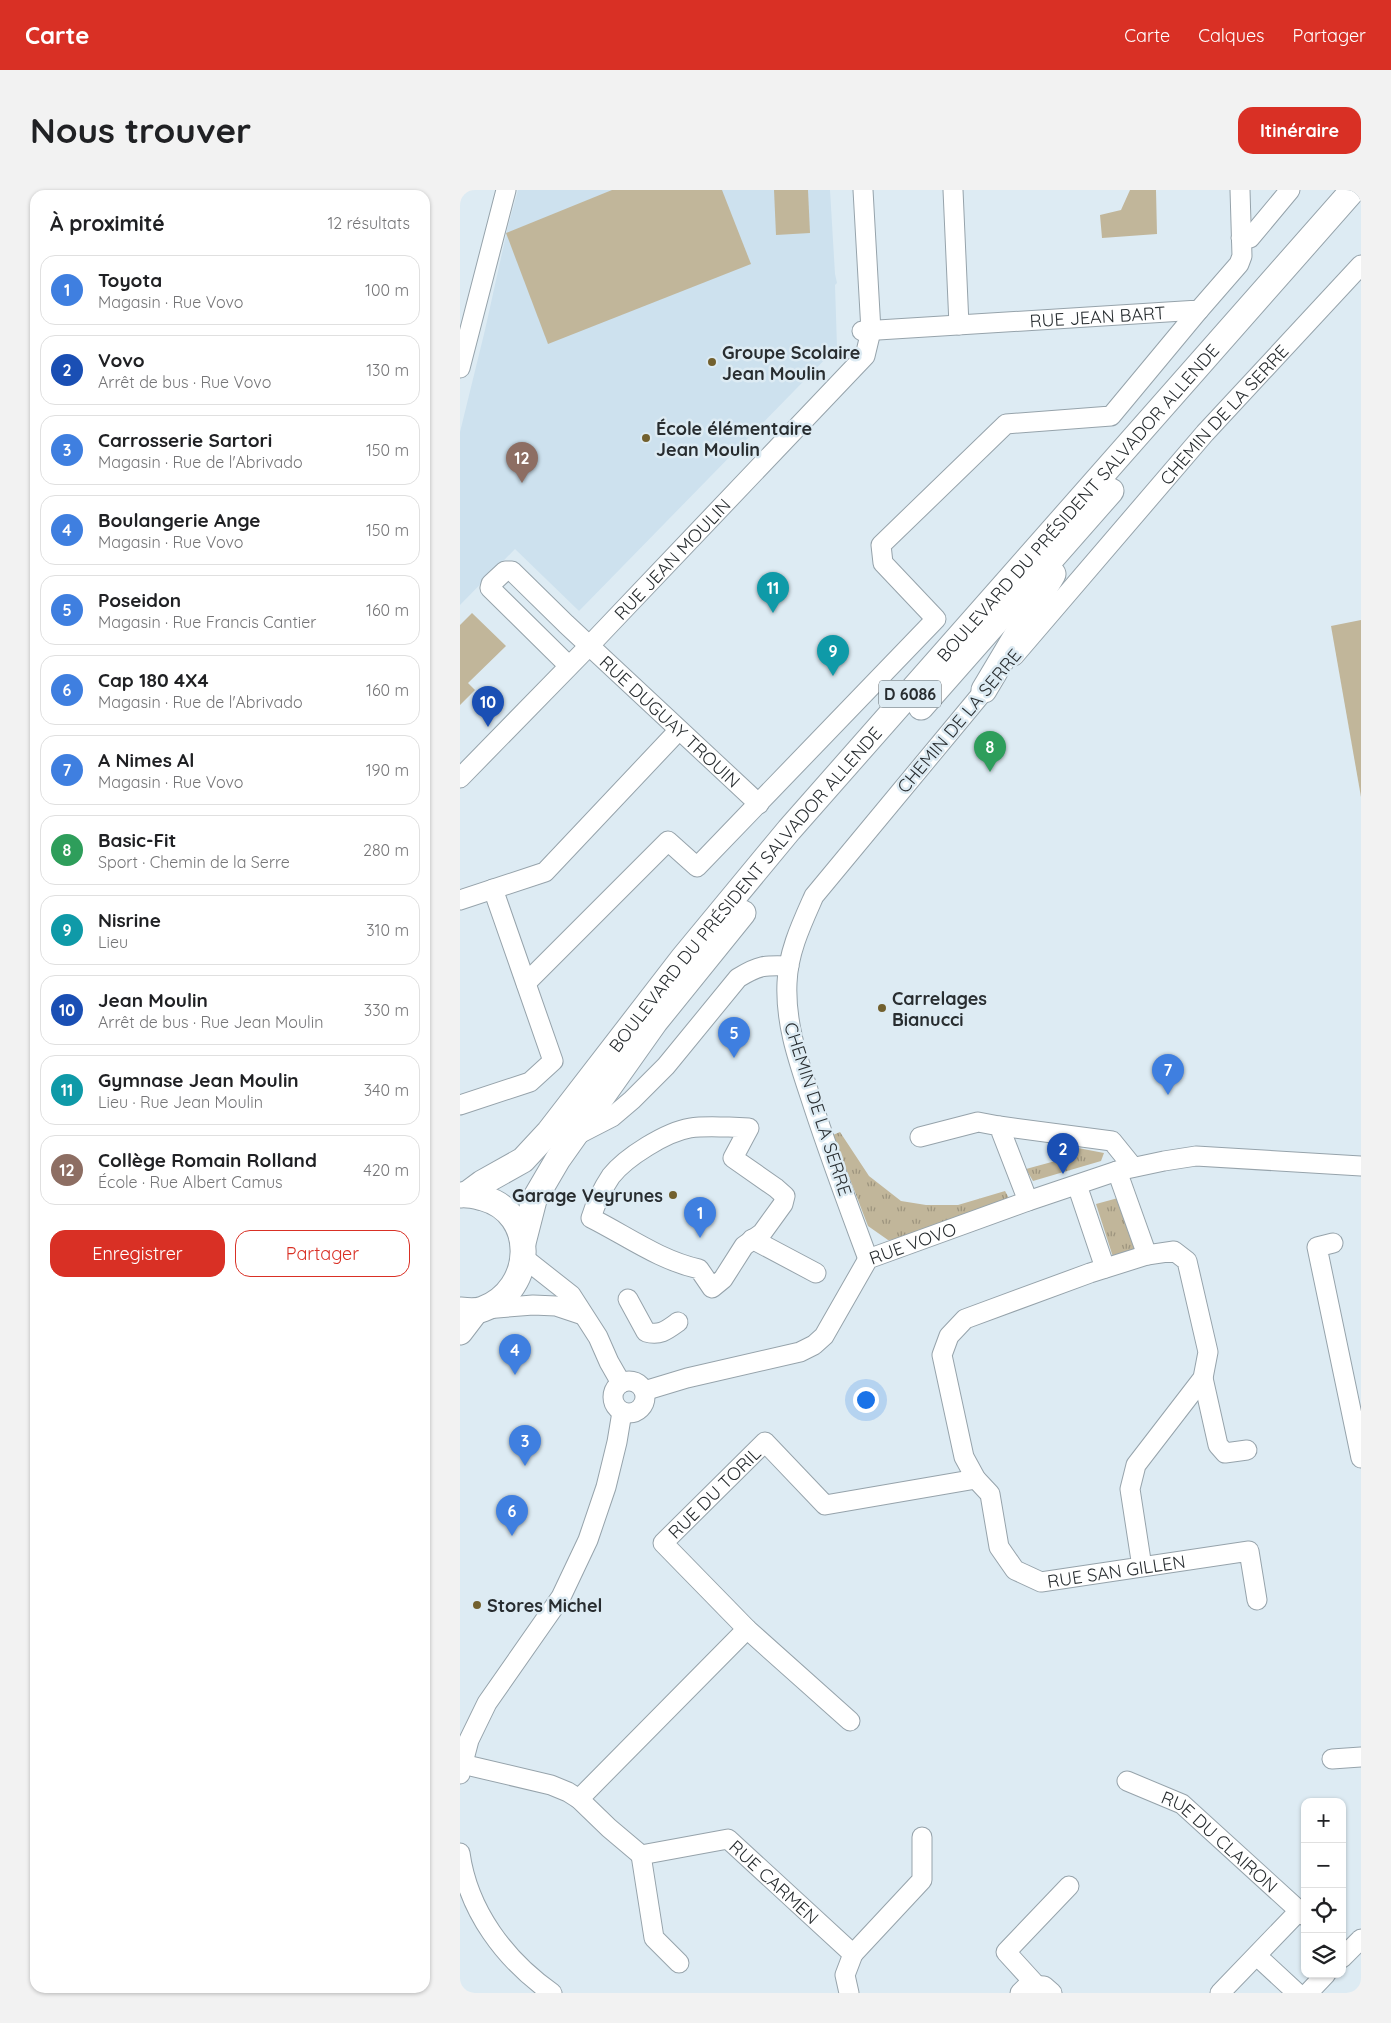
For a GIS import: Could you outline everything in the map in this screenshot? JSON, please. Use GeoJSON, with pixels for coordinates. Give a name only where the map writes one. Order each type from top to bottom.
{"type":"FeatureCollection","features":[{"type":"Feature","properties":{"kind":"main road","name":"BOULEVARD DU PRÉSIDENT SALVADOR ALLENDE"},"geometry":{"type":"LineString","coordinates":[[464,1195],[523,1160],[549,1132],[684,957],[789,830],[1353,190]]}},
{"type":"Feature","properties":{"kind":"main road","name":"BOULEVARD DU PRÉSIDENT SALVADOR ALLENDE"},"geometry":{"type":"LineString","coordinates":[[473,1310],[504,1297],[518,1279],[534,1200],[572,1137],[656,1022],[787,857],[1361,205]]}},
{"type":"Feature","properties":{"kind":"main road"},"geometry":{"type":"LineString","coordinates":[[984,690],[1082,524]]}},
{"type":"Feature","properties":{"kind":"main road"},"geometry":{"type":"LineString","coordinates":[[464,1195],[493,1201],[513,1219],[524,1250]]}},
{"type":"Feature","properties":{"kind":"main road"},"geometry":{"type":"LineString","coordinates":[[460,1332],[473,1310]]}},
{"type":"Feature","properties":{"kind":"street"},"geometry":{"type":"LineString","coordinates":[[460,366],[506,190]]}},
{"type":"Feature","properties":{"kind":"street"},"geometry":{"type":"LineString","coordinates":[[855,190],[866,331]]}},
{"type":"Feature","properties":{"kind":"street"},"geometry":{"type":"LineString","coordinates":[[863,190],[866,331]]}},
{"type":"Feature","properties":{"kind":"street"},"geometry":{"type":"LineString","coordinates":[[953,190],[959,325]]}},
{"type":"Feature","properties":{"kind":"street"},"geometry":{"type":"LineString","coordinates":[[526,983],[668,841],[697,867],[936,619],[883,563],[881,544],[1006,424],[1111,416],[1239,264],[1242,256],[1240,190]]}},
{"type":"Feature","properties":{"kind":"street"},"geometry":{"type":"LineString","coordinates":[[1241,238],[1250,238],[1290,190]]}},
{"type":"Feature","properties":{"kind":"street","name":"CHEMIN DE LA SERRE"},"geometry":{"type":"LineString","coordinates":[[868,1259],[823,1135],[794,1047],[788,1013],[787,982],[789,966],[798,932],[814,896],[984,690],[1205,433],[1361,265]]}},
{"type":"Feature","properties":{"kind":"street","name":"RUE JEAN BART"},"geometry":{"type":"LineString","coordinates":[[866,331],[1199,310]]}},
{"type":"Feature","properties":{"kind":"street","name":"RUE JEAN MOULIN"},"geometry":{"type":"LineString","coordinates":[[460,778],[848,364],[866,331]]}},
{"type":"Feature","properties":{"kind":"street","name":"RUE DUGUAY TROUIN"},"geometry":{"type":"LineString","coordinates":[[563,660],[490,588],[491,584],[505,571],[512,571],[759,804]]}},
{"type":"Feature","properties":{"kind":"street","name":"RUE JEAN MOULIN"},"geometry":{"type":"LineString","coordinates":[[460,766],[563,660],[586,642]]}},
{"type":"Feature","properties":{"kind":"street"},"geometry":{"type":"LineString","coordinates":[[460,900],[545,872],[679,730]]}},
{"type":"Feature","properties":{"kind":"street"},"geometry":{"type":"LineString","coordinates":[[460,1105],[530,1082],[553,1061],[493,889]]}},
{"type":"Feature","properties":{"kind":"street"},"geometry":{"type":"LineString","coordinates":[[572,1137],[612,1117],[632,1100],[666,1066],[738,978],[751,970],[765,965],[789,966]]}},
{"type":"Feature","properties":{"kind":"street"},"geometry":{"type":"LineString","coordinates":[[920,1137],[978,1122],[1112,1141],[1125,1169],[1147,1255]]}},
{"type":"Feature","properties":{"kind":"street"},"geometry":{"type":"LineString","coordinates":[[999,1126],[1028,1201]]}},
{"type":"Feature","properties":{"kind":"street"},"geometry":{"type":"LineString","coordinates":[[689,1128],[749,1128],[733,1158],[785,1196],[783,1204],[762,1233],[752,1239],[744,1246],[723,1279],[712,1288],[699,1269],[656,1255],[591,1218],[612,1176],[632,1157],[658,1140],[689,1128]]}},
{"type":"Feature","properties":{"kind":"street","name":"RUE VOVO"},"geometry":{"type":"LineString","coordinates":[[644,1391],[687,1378],[800,1352],[814,1345],[824,1336],[868,1259],[1077,1184],[1125,1169],[1196,1156],[1361,1166]]}},
{"type":"Feature","properties":{"kind":"street"},"geometry":{"type":"LineString","coordinates":[[1077,1184],[1098,1271]]}},
{"type":"Feature","properties":{"kind":"street"},"geometry":{"type":"LineString","coordinates":[[752,1239],[816,1273]]}},
{"type":"Feature","properties":{"kind":"street"},"geometry":{"type":"LineString","coordinates":[[1333,1244],[1317,1247],[1356,1410],[1361,1458]]}},
{"type":"Feature","properties":{"kind":"street"},"geometry":{"type":"LineString","coordinates":[[524,1250],[571,1295],[598,1337],[621,1384]]}},
{"type":"Feature","properties":{"kind":"street","name":"RUE SAN GILLEN"},"geometry":{"type":"LineString","coordinates":[[1203,1378],[1208,1352],[1187,1261],[1174,1252],[1147,1255],[965,1319],[949,1336],[942,1355],[964,1457],[976,1479],[990,1494],[999,1546],[1015,1570],[1041,1582],[1248,1551],[1257,1600]]}},
{"type":"Feature","properties":{"kind":"street"},"geometry":{"type":"LineString","coordinates":[[628,1299],[646,1332],[655,1334],[667,1330],[678,1322]]}},
{"type":"Feature","properties":{"kind":"street"},"geometry":{"type":"LineString","coordinates":[[473,1310],[533,1304],[556,1306],[583,1315]]}},
{"type":"Feature","properties":{"kind":"street"},"geometry":{"type":"LineString","coordinates":[[1203,1378],[1218,1445],[1225,1453],[1247,1450]]}},
{"type":"Feature","properties":{"kind":"street"},"geometry":{"type":"LineString","coordinates":[[1142,1567],[1130,1489],[1136,1465],[1203,1378]]}},
{"type":"Feature","properties":{"kind":"street"},"geometry":{"type":"LineString","coordinates":[[632,1382],[644,1391],[642,1407],[633,1413],[622,1412],[613,1400],[615,1391],[621,1384],[632,1382]]}},
{"type":"Feature","properties":{"kind":"street"},"geometry":{"type":"LineString","coordinates":[[622,1412],[606,1487],[588,1540],[561,1597],[487,1703],[472,1733],[461,1769],[551,1785],[579,1799],[641,1855],[654,1938],[679,1963]]}},
{"type":"Feature","properties":{"kind":"street","name":"RUE DU TORIL"},"geometry":{"type":"LineString","coordinates":[[746,1629],[663,1544],[766,1442],[825,1505],[976,1479]]}},
{"type":"Feature","properties":{"kind":"street"},"geometry":{"type":"LineString","coordinates":[[579,1799],[746,1629],[850,1721]]}},
{"type":"Feature","properties":{"kind":"street"},"geometry":{"type":"LineString","coordinates":[[1332,1759],[1361,1757]]}},
{"type":"Feature","properties":{"kind":"street","name":"RUE DU CLAIRON"},"geometry":{"type":"LineString","coordinates":[[1127,1781],[1182,1804],[1301,1912]]}},
{"type":"Feature","properties":{"kind":"street"},"geometry":{"type":"LineString","coordinates":[[848,1993],[845,1975],[853,1954],[922,1880],[922,1837]]}},
{"type":"Feature","properties":{"kind":"street","name":"RUE CARMEN"},"geometry":{"type":"LineString","coordinates":[[641,1855],[728,1839],[853,1954]]}},
{"type":"Feature","properties":{"kind":"street"},"geometry":{"type":"LineString","coordinates":[[460,1852],[466,1895],[508,1955],[521,1969],[552,1993]]}},
{"type":"Feature","properties":{"kind":"street"},"geometry":{"type":"LineString","coordinates":[[1036,1991],[1006,1952],[1069,1886]]}},
{"type":"Feature","properties":{"kind":"street"},"geometry":{"type":"LineString","coordinates":[[1220,1993],[1301,1914]]}},
{"type":"Feature","properties":{"kind":"street"},"geometry":{"type":"LineString","coordinates":[[1346,1953],[1361,1939]]}},
{"type":"Feature","properties":{"kind":"street"},"geometry":{"type":"LineString","coordinates":[[1257,1956],[1297,1993]]}},
{"type":"Feature","properties":{"kind":"street"},"geometry":{"type":"LineString","coordinates":[[1308,1993],[1322,1978]]}},
{"type":"Feature","properties":{"kind":"shaded area","name":"Groupe Scolaire Jean Moulin"},"geometry":{"type":"Polygon","coordinates":[[[518,190],[830,190],[837,283],[835,285],[837,347],[579,611],[515,549],[460,605],[460,432],[518,190]]]}},
{"type":"Feature","properties":{"kind":"green space"},"geometry":{"type":"Polygon","coordinates":[[[612,190],[722,190],[751,264],[548,344],[506,233],[612,190]]]}},
{"type":"Feature","properties":{"kind":"green space"},"geometry":{"type":"Polygon","coordinates":[[[774,190],[808,190],[810,233],[776,235],[774,190]]]}},
{"type":"Feature","properties":{"kind":"green space"},"geometry":{"type":"Polygon","coordinates":[[[1130,190],[1156,190],[1157,234],[1102,238],[1100,215],[1121,210],[1130,190]]]}},
{"type":"Feature","properties":{"kind":"green space"},"geometry":{"type":"Polygon","coordinates":[[[472,613],[506,646],[468,683],[475,690],[460,705],[460,625],[472,613]]]}},
{"type":"Feature","properties":{"kind":"green space"},"geometry":{"type":"Polygon","coordinates":[[[1361,620],[1361,797],[1331,626],[1361,620]]]}},
{"type":"Feature","properties":{"kind":"green space"},"geometry":{"type":"Polygon","coordinates":[[[840,1132],[869,1176],[901,1201],[926,1205],[958,1205],[1005,1191],[1010,1200],[908,1239],[888,1240],[868,1226],[833,1135],[840,1132]]]}},
{"type":"Feature","properties":{"kind":"green space"},"geometry":{"type":"Polygon","coordinates":[[[1052,1143],[1104,1153],[1101,1161],[1033,1181],[1026,1169],[1059,1160],[1052,1143]]]}},
{"type":"Feature","properties":{"kind":"green space"},"geometry":{"type":"Polygon","coordinates":[[[1118,1198],[1135,1250],[1113,1257],[1096,1204],[1118,1198]]]}},
{"type":"Feature","properties":{"kind":"place","name":"Groupe Scolaire Jean Moulin"},"geometry":{"type":"Point","coordinates":[712,362]}},
{"type":"Feature","properties":{"kind":"place","name":"École élémentaire Jean Moulin"},"geometry":{"type":"Point","coordinates":[646,438]}},
{"type":"Feature","properties":{"kind":"place","name":"Collège Romain Rolland"},"geometry":{"type":"Point","coordinates":[522,483]}},
{"type":"Feature","properties":{"kind":"place","name":"Gymnase Jean Moulin"},"geometry":{"type":"Point","coordinates":[773,613]}},
{"type":"Feature","properties":{"kind":"place","name":"Nisrine"},"geometry":{"type":"Point","coordinates":[833,676]}},
{"type":"Feature","properties":{"kind":"place","name":"Jean Moulin"},"geometry":{"type":"Point","coordinates":[488,727]}},
{"type":"Feature","properties":{"kind":"place","name":"Basic-Fit"},"geometry":{"type":"Point","coordinates":[990,772]}},
{"type":"Feature","properties":{"kind":"place","name":"Carrelages Bianucci"},"geometry":{"type":"Point","coordinates":[882,1008]}},
{"type":"Feature","properties":{"kind":"place","name":"Poseidon"},"geometry":{"type":"Point","coordinates":[734,1058]}},
{"type":"Feature","properties":{"kind":"place","name":"A Nimes Al"},"geometry":{"type":"Point","coordinates":[1168,1095]}},
{"type":"Feature","properties":{"kind":"place","name":"Vovo"},"geometry":{"type":"Point","coordinates":[1063,1174]}},
{"type":"Feature","properties":{"kind":"place","name":"Garage Veyrunes"},"geometry":{"type":"Point","coordinates":[673,1195]}},
{"type":"Feature","properties":{"kind":"place","name":"Toyota"},"geometry":{"type":"Point","coordinates":[700,1238]}},
{"type":"Feature","properties":{"kind":"place","name":"Boulangerie Ange"},"geometry":{"type":"Point","coordinates":[515,1375]}},
{"type":"Feature","properties":{"kind":"place","name":"Carrosserie Sartori"},"geometry":{"type":"Point","coordinates":[525,1466]}},
{"type":"Feature","properties":{"kind":"place","name":"Cap 180 4X4"},"geometry":{"type":"Point","coordinates":[512,1536]}},
{"type":"Feature","properties":{"kind":"place","name":"Stores Michel"},"geometry":{"type":"Point","coordinates":[477,1605]}}]}
